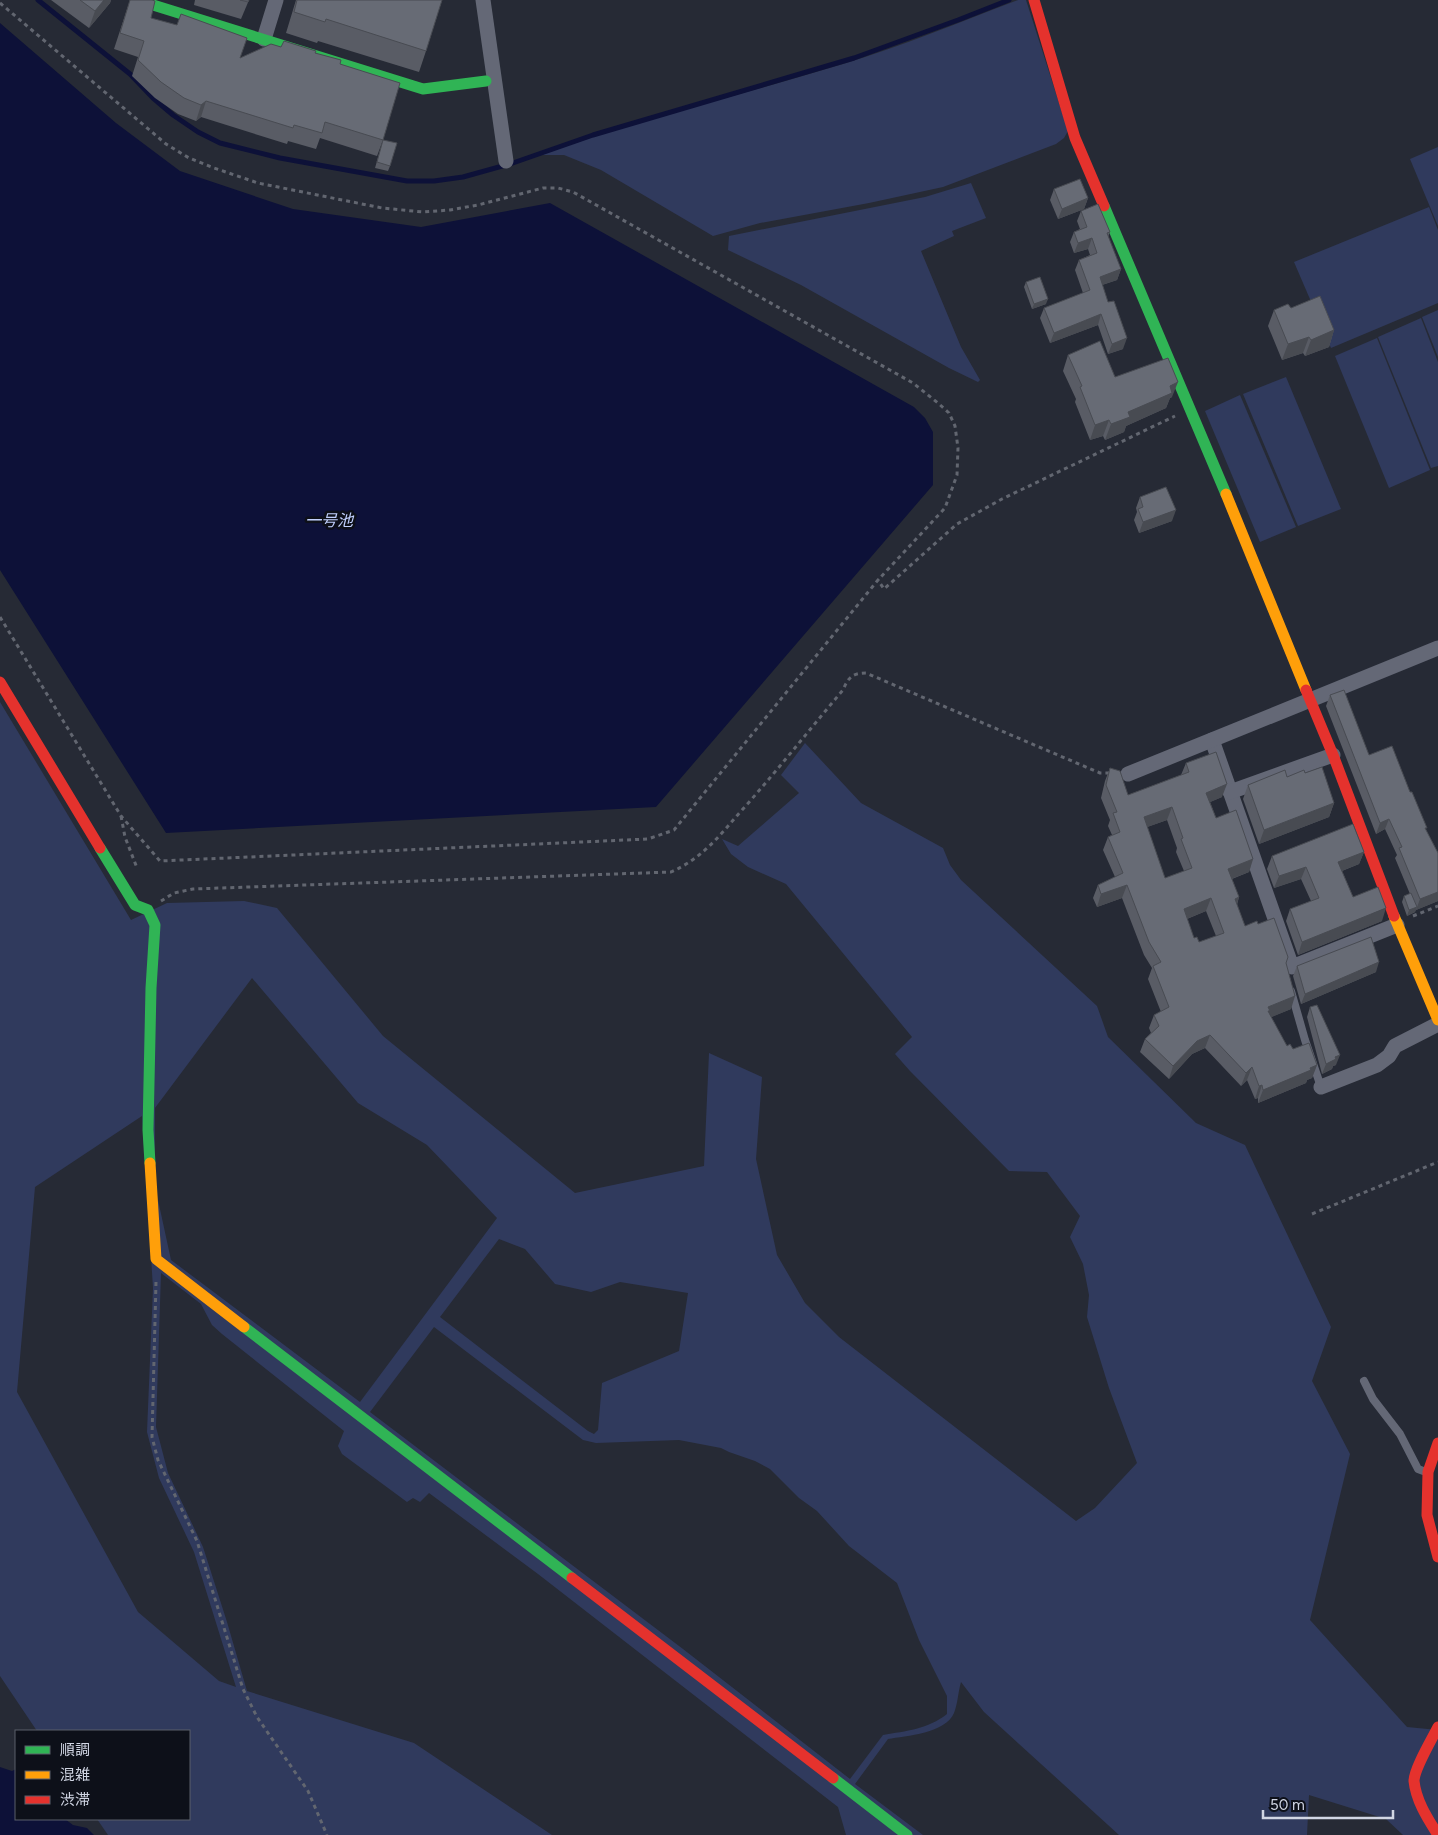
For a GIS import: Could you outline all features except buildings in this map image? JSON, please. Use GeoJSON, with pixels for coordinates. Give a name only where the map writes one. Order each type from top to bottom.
{"type":"FeatureCollection","features":[{"type":"Feature","properties":{"kind":"street"},"geometry":{"type":"LineString","coordinates":[[138,0],[423,89],[486,81]]}},
{"type":"Feature","properties":{"kind":"street"},"geometry":{"type":"LineString","coordinates":[[264,39],[276,0]]}},
{"type":"Feature","properties":{"kind":"street"},"geometry":{"type":"LineString","coordinates":[[483,0],[506,161]]}},
{"type":"Feature","properties":{"kind":"street"},"geometry":{"type":"LineString","coordinates":[[1034,0],[1075,138],[1191,409],[1333,755],[1397,925],[1438,1020]]}},
{"type":"Feature","properties":{"kind":"street"},"geometry":{"type":"LineString","coordinates":[[1128,774],[1438,648]]}},
{"type":"Feature","properties":{"kind":"street"},"geometry":{"type":"LineString","coordinates":[[0,682],[135,905],[148,910],[154,925],[148,1130],[156,1259],[907,1835]]}},
{"type":"Feature","properties":{"kind":"street"},"geometry":{"type":"LineString","coordinates":[[1212,740],[1289,970],[1397,925]]}},
{"type":"Feature","properties":{"kind":"street"},"geometry":{"type":"LineString","coordinates":[[1230,792],[1333,755]]}},
{"type":"Feature","properties":{"kind":"street"},"geometry":{"type":"LineString","coordinates":[[1321,1087],[1377,1065],[1389,1056],[1395,1046],[1438,1024]]}},
{"type":"Feature","properties":{"kind":"street"},"geometry":{"type":"LineString","coordinates":[[1438,1443],[1428,1472],[1427,1515],[1438,1557]]}},
{"type":"Feature","properties":{"kind":"street"},"geometry":{"type":"LineString","coordinates":[[1438,1726],[1422,1757],[1414,1780],[1423,1812],[1438,1835]]}},
{"type":"Feature","properties":{"kind":"lane"},"geometry":{"type":"LineString","coordinates":[[1289,984],[1321,1087]]}},
{"type":"Feature","properties":{"kind":"lane"},"geometry":{"type":"LineString","coordinates":[[1364,1381],[1374,1399],[1400,1434],[1418,1468],[1428,1472]]}},
{"type":"Feature","properties":{"kind":"path"},"geometry":{"type":"LineString","coordinates":[[0,3],[166,144],[189,158],[258,183],[382,208],[422,212],[478,205],[543,188],[558,188],[573,192],[913,384],[938,402],[949,413],[955,426],[958,448],[956,475],[945,508],[878,580],[674,830],[648,839],[160,861],[121,816],[0,617]]}},
{"type":"Feature","properties":{"kind":"path"},"geometry":{"type":"LineString","coordinates":[[878,580],[884,589],[957,524],[1002,499],[1191,409]]}},
{"type":"Feature","properties":{"kind":"path"},"geometry":{"type":"LineString","coordinates":[[148,910],[174,893],[193,889],[671,872],[688,865],[707,848],[769,780],[842,690],[848,678],[856,673],[866,673],[1100,772],[1128,774]]}},
{"type":"Feature","properties":{"kind":"path"},"geometry":{"type":"LineString","coordinates":[[121,816],[125,837],[138,872]]}},
{"type":"Feature","properties":{"kind":"path"},"geometry":{"type":"LineString","coordinates":[[1397,925],[1421,912],[1438,906]]}},
{"type":"Feature","properties":{"kind":"path"},"geometry":{"type":"LineString","coordinates":[[1312,1214],[1438,1162]]}},
{"type":"Feature","properties":{"kind":"path"},"geometry":{"type":"LineString","coordinates":[[156,1259],[152,1437],[158,1460],[197,1541],[243,1689],[257,1717],[308,1791],[327,1835]]}},
{"type":"Feature","properties":{"kind":"shaded area"},"geometry":{"type":"Polygon","coordinates":[[[1018,0],[1026,0],[1068,131],[1064,138],[1056,144],[943,187],[760,223],[713,236],[601,170],[564,155],[541,155],[616,130],[865,57],[1018,0]]]}},
{"type":"Feature","properties":{"kind":"shaded area"},"geometry":{"type":"Polygon","coordinates":[[[1438,147],[1438,226],[1410,159],[1438,147]]]}},
{"type":"Feature","properties":{"kind":"shaded area"},"geometry":{"type":"Polygon","coordinates":[[[971,183],[986,218],[952,231],[954,236],[921,251],[961,347],[980,380],[978,382],[949,368],[801,285],[728,250],[729,236],[925,197],[971,183]]]}},
{"type":"Feature","properties":{"kind":"shaded area"},"geometry":{"type":"Polygon","coordinates":[[[1429,207],[1438,230],[1438,303],[1331,348],[1294,262],[1429,207]]]}},
{"type":"Feature","properties":{"kind":"shaded area"},"geometry":{"type":"Polygon","coordinates":[[[1438,310],[1438,357],[1422,317],[1438,310]]]}},
{"type":"Feature","properties":{"kind":"shaded area"},"geometry":{"type":"Polygon","coordinates":[[[1421,318],[1438,362],[1438,466],[1431,468],[1378,337],[1421,318]]]}},
{"type":"Feature","properties":{"kind":"shaded area"},"geometry":{"type":"Polygon","coordinates":[[[1377,338],[1430,470],[1389,488],[1335,356],[1377,338]]]}},
{"type":"Feature","properties":{"kind":"shaded area"},"geometry":{"type":"Polygon","coordinates":[[[1286,377],[1341,509],[1298,526],[1243,394],[1286,377]]]}},
{"type":"Feature","properties":{"kind":"shaded area"},"geometry":{"type":"Polygon","coordinates":[[[1240,395],[1296,527],[1260,542],[1205,411],[1240,395]]]}},
{"type":"Feature","properties":{"kind":"shaded area"},"geometry":{"type":"Polygon","coordinates":[[[0,702],[131,920],[167,903],[244,901],[277,908],[383,1036],[575,1193],[704,1166],[709,1053],[762,1077],[756,1159],[777,1255],[805,1303],[839,1337],[1076,1521],[1095,1508],[1137,1463],[1109,1388],[1087,1317],[1089,1295],[1083,1264],[1070,1237],[1080,1216],[1047,1172],[1009,1171],[910,1071],[895,1054],[912,1037],[786,884],[748,867],[731,854],[722,839],[738,846],[799,793],[781,775],[805,743],[861,803],[943,848],[950,865],[961,880],[1097,1006],[1108,1037],[1196,1123],[1245,1145],[1331,1327],[1312,1381],[1350,1454],[1310,1620],[1407,1727],[1438,1730],[1438,1835],[1403,1835],[1386,1819],[1309,1795],[1307,1835],[1119,1835],[984,1712],[961,1682],[954,1713],[950,1720],[925,1732],[888,1739],[855,1784],[923,1835],[846,1835],[838,1807],[538,1574],[429,1493],[420,1502],[413,1498],[407,1502],[342,1454],[338,1446],[344,1431],[222,1334],[212,1325],[201,1304],[161,1273],[156,1427],[168,1473],[203,1547],[247,1691],[414,1743],[552,1835],[108,1835],[98,1820],[190,1820],[190,1730],[36,1730],[0,1676],[0,702]],[[252,978],[155,1108],[155,1186],[171,1260],[360,1402],[497,1218],[427,1145],[358,1103],[252,978]],[[142,1116],[35,1187],[17,1392],[138,1612],[219,1681],[236,1687],[194,1552],[159,1478],[147,1432],[153,1288],[142,1116]],[[499,1239],[440,1317],[594,1434],[598,1430],[602,1383],[679,1351],[688,1293],[620,1282],[591,1292],[555,1284],[525,1249],[499,1239]],[[434,1327],[370,1412],[683,1649],[850,1779],[883,1735],[924,1726],[947,1714],[947,1696],[919,1640],[897,1583],[849,1546],[817,1511],[799,1498],[770,1469],[721,1448],[679,1440],[596,1443],[583,1440],[434,1327]]]}},
{"type":"Feature","properties":{"kind":"water","name":"一号池"},"geometry":{"type":"Polygon","coordinates":[[[0,23],[116,123],[180,171],[293,209],[421,227],[550,203],[914,407],[925,418],[933,432],[933,485],[656,807],[166,833],[0,570],[0,23]]]}},
{"type":"Feature","properties":{"kind":"water"},"geometry":{"type":"Polygon","coordinates":[[[0,1767],[12,1771],[15,1770],[15,1820],[66,1820],[73,1825],[87,1828],[94,1835],[0,1835],[0,1767]]]}},
{"type":"Feature","properties":{"kind":"waterway"},"geometry":{"type":"LineString","coordinates":[[38,0],[130,74],[173,115],[198,132],[220,143],[280,158],[407,181],[434,181],[463,177],[510,164],[593,135],[854,58],[1009,0]]}},
{"type":"Feature","properties":{"kind":"traffic: fast"},"geometry":{"type":"LineString","coordinates":[[137,0],[423,89],[486,81]]}},
{"type":"Feature","properties":{"kind":"traffic: fast"},"geometry":{"type":"LineString","coordinates":[[1104,206],[1226,494]]}},
{"type":"Feature","properties":{"kind":"traffic: fast"},"geometry":{"type":"LineString","coordinates":[[100,848],[135,905],[148,910],[155,925],[151,988],[148,1130],[150,1163]]}},
{"type":"Feature","properties":{"kind":"traffic: fast"},"geometry":{"type":"LineString","coordinates":[[244,1327],[572,1578]]}},
{"type":"Feature","properties":{"kind":"traffic: fast"},"geometry":{"type":"LineString","coordinates":[[833,1778],[907,1835]]}},
{"type":"Feature","properties":{"kind":"traffic: slow"},"geometry":{"type":"LineString","coordinates":[[1226,494],[1306,690]]}},
{"type":"Feature","properties":{"kind":"traffic: slow"},"geometry":{"type":"LineString","coordinates":[[1394,916],[1438,1020]]}},
{"type":"Feature","properties":{"kind":"traffic: slow"},"geometry":{"type":"LineString","coordinates":[[150,1163],[156,1259],[244,1327]]}},
{"type":"Feature","properties":{"kind":"traffic: jam"},"geometry":{"type":"LineString","coordinates":[[1034,0],[1075,138],[1104,206]]}},
{"type":"Feature","properties":{"kind":"traffic: jam"},"geometry":{"type":"LineString","coordinates":[[0,682],[100,848]]}},
{"type":"Feature","properties":{"kind":"traffic: jam"},"geometry":{"type":"LineString","coordinates":[[1306,690],[1333,755],[1394,916]]}},
{"type":"Feature","properties":{"kind":"traffic: jam"},"geometry":{"type":"LineString","coordinates":[[1438,1443],[1428,1472],[1427,1515],[1438,1557]]}},
{"type":"Feature","properties":{"kind":"traffic: jam"},"geometry":{"type":"LineString","coordinates":[[572,1578],[833,1778]]}},
{"type":"Feature","properties":{"kind":"traffic: jam"},"geometry":{"type":"LineString","coordinates":[[1438,1727],[1420,1762],[1414,1781],[1420,1803],[1438,1835]]}}]}
